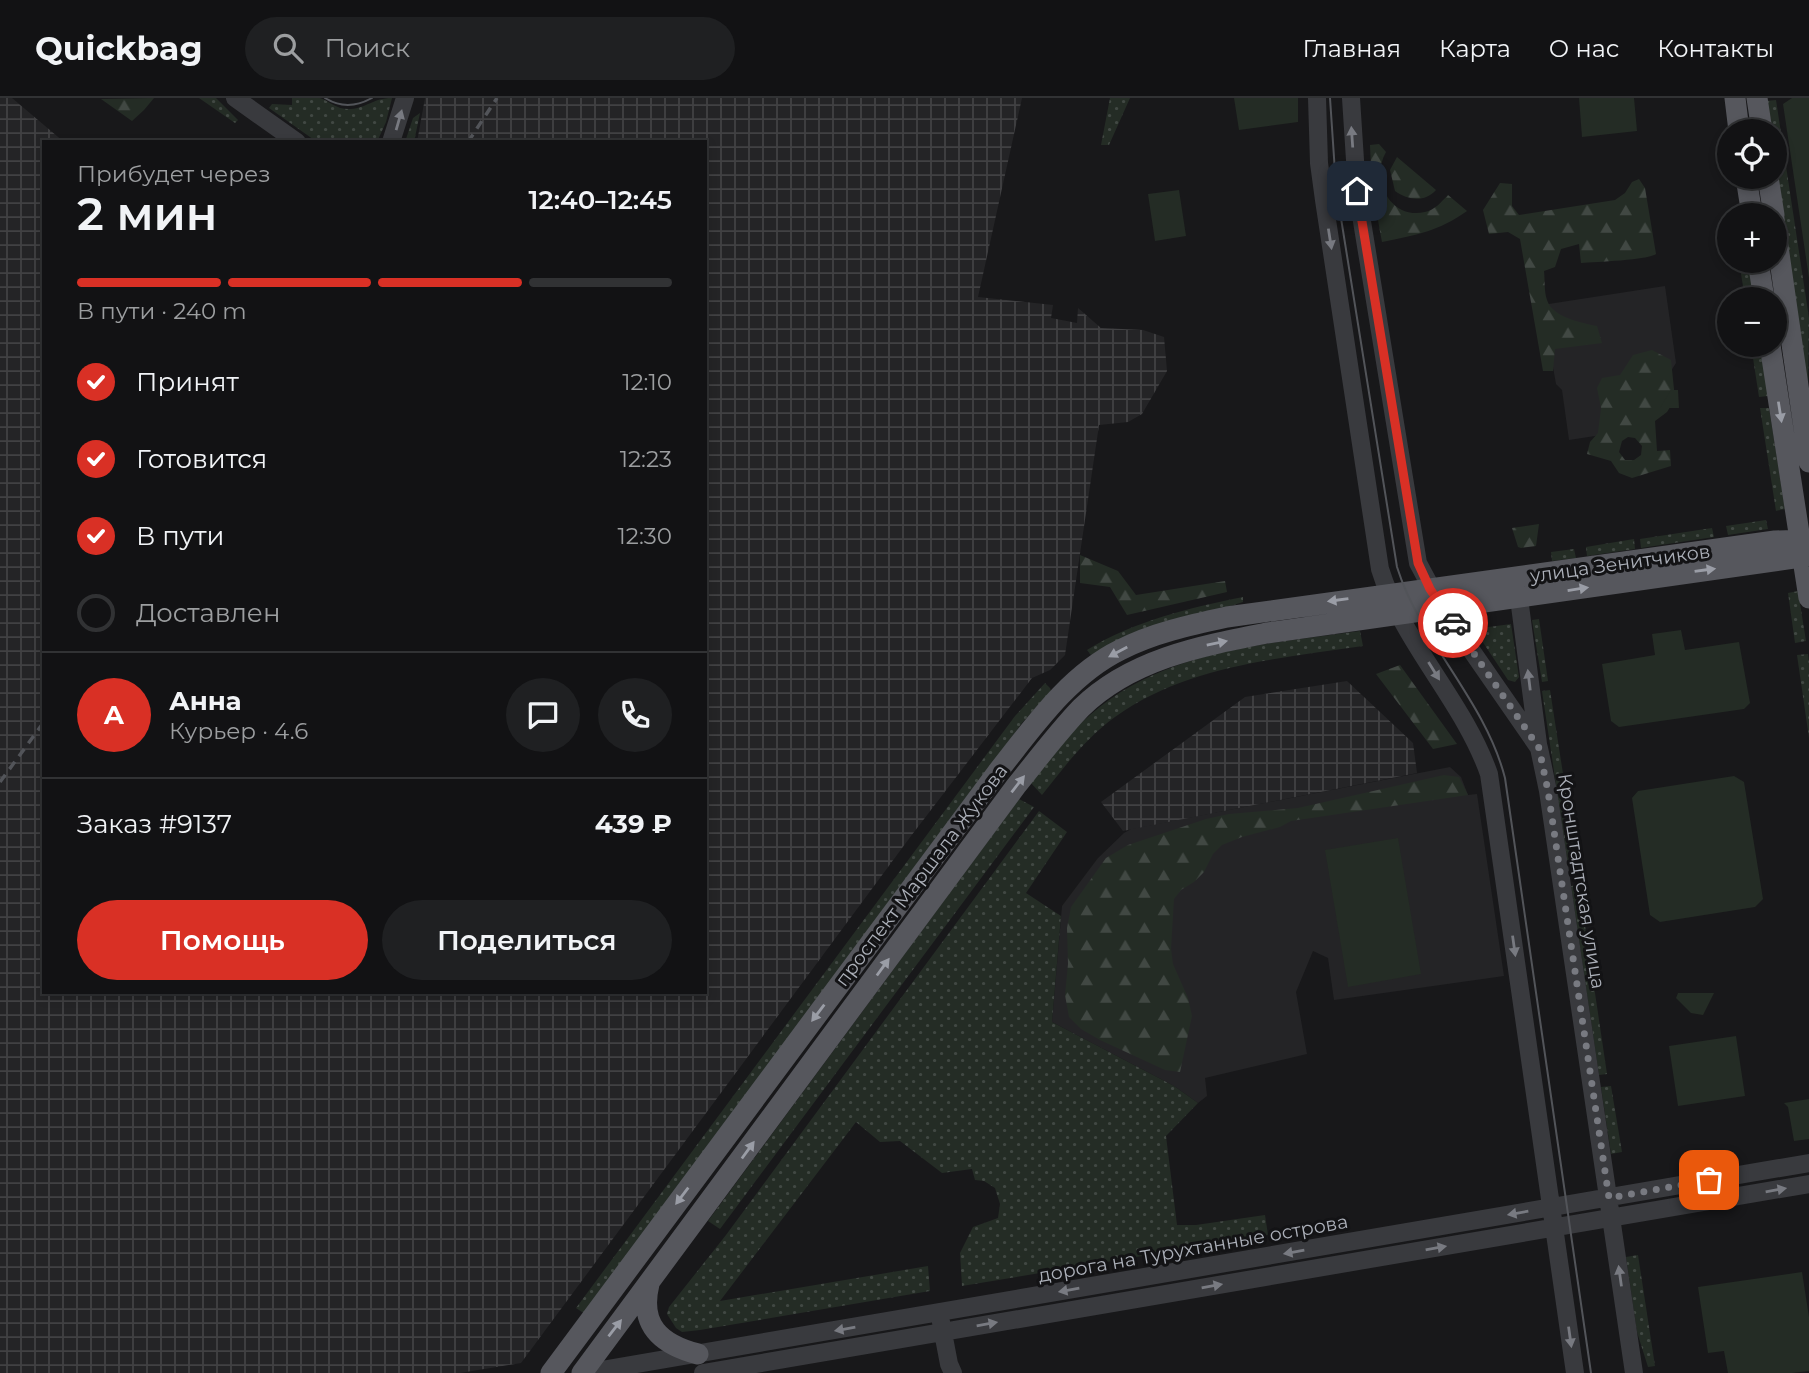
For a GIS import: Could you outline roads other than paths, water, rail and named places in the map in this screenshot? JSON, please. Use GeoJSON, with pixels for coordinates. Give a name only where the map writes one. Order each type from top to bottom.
{"type":"FeatureCollection","features":[{"type":"Feature","properties":{"kind":"main road"},"geometry":{"type":"LineString","coordinates":[[1735,98],[1738,119]]}},
{"type":"Feature","properties":{"kind":"main road"},"geometry":{"type":"LineString","coordinates":[[1757,98],[1760,119]]}},
{"type":"Feature","properties":{"kind":"main road"},"geometry":{"type":"LineString","coordinates":[[1782,273],[1809,462]]}},
{"type":"Feature","properties":{"kind":"main road"},"geometry":{"type":"LineString","coordinates":[[1772,357],[1805,548],[1809,598]]}},
{"type":"Feature","properties":{"kind":"main road","name":"улица Зенитчиков"},"geometry":{"type":"LineString","coordinates":[[1430,589],[1775,541],[1805,548]]}},
{"type":"Feature","properties":{"kind":"main road","name":"улица Зенитчиков"},"geometry":{"type":"LineString","coordinates":[[1442,608],[1519,598],[1805,548]]}},
{"type":"Feature","properties":{"kind":"main road","name":"проспект Маршала Жукова"},"geometry":{"type":"LineString","coordinates":[[583,1373],[1016,786],[1083,707],[1111,684],[1135,671],[1195,648],[1393,603],[1430,589]]}},
{"type":"Feature","properties":{"kind":"main road","name":"проспект Маршала Жукова"},"geometry":{"type":"LineString","coordinates":[[551,1373],[999,770],[1036,724],[1082,676],[1118,651],[1185,626],[1272,610],[1393,603],[1442,608]]}},
{"type":"Feature","properties":{"kind":"main road"},"geometry":{"type":"LineString","coordinates":[[649,1284],[645,1302],[655,1330],[666,1341],[700,1364]]}},
{"type":"Feature","properties":{"kind":"street"},"geometry":{"type":"LineString","coordinates":[[235,98],[294,140]]}},
{"type":"Feature","properties":{"kind":"street"},"geometry":{"type":"LineString","coordinates":[[392,140],[405,98]]}},
{"type":"Feature","properties":{"kind":"street"},"geometry":{"type":"LineString","coordinates":[[1317,98],[1319,163],[1380,569],[1393,603],[1470,730],[1489,774],[1575,1373]]}},
{"type":"Feature","properties":{"kind":"street","name":"Кронштадтская улица"},"geometry":{"type":"LineString","coordinates":[[1351,98],[1357,191],[1418,563],[1442,608],[1539,748],[1548,791],[1634,1373]]}},
{"type":"Feature","properties":{"kind":"street"},"geometry":{"type":"LineString","coordinates":[[1519,598],[1539,748]]}},
{"type":"Feature","properties":{"kind":"street","name":"дорога на Турухтанные острова"},"geometry":{"type":"LineString","coordinates":[[700,1364],[940,1312],[1809,1163]]}},
{"type":"Feature","properties":{"kind":"street"},"geometry":{"type":"LineString","coordinates":[[1554,1228],[1809,1184]]}},
{"type":"Feature","properties":{"kind":"street","name":"дорога на Турухтанные острова"},"geometry":{"type":"LineString","coordinates":[[583,1373],[700,1364],[943,1332],[1554,1228]]}},
{"type":"Feature","properties":{"kind":"street"},"geometry":{"type":"LineString","coordinates":[[940,1312],[953,1373]]}},
{"type":"Feature","properties":{"kind":"tram line"},"geometry":{"type":"LineString","coordinates":[[325,98],[348,105],[372,98]]}},
{"type":"Feature","properties":{"kind":"tram line"},"geometry":{"type":"LineString","coordinates":[[1330,98],[1336,187],[1397,567],[1421,621],[1483,723],[1505,778],[1591,1373]]}},
{"type":"Feature","properties":{"kind":"railway"},"geometry":{"type":"LineString","coordinates":[[469,140],[497,98]]}},
{"type":"Feature","properties":{"kind":"railway"},"geometry":{"type":"LineString","coordinates":[[0,782],[42,725]]}}]}
